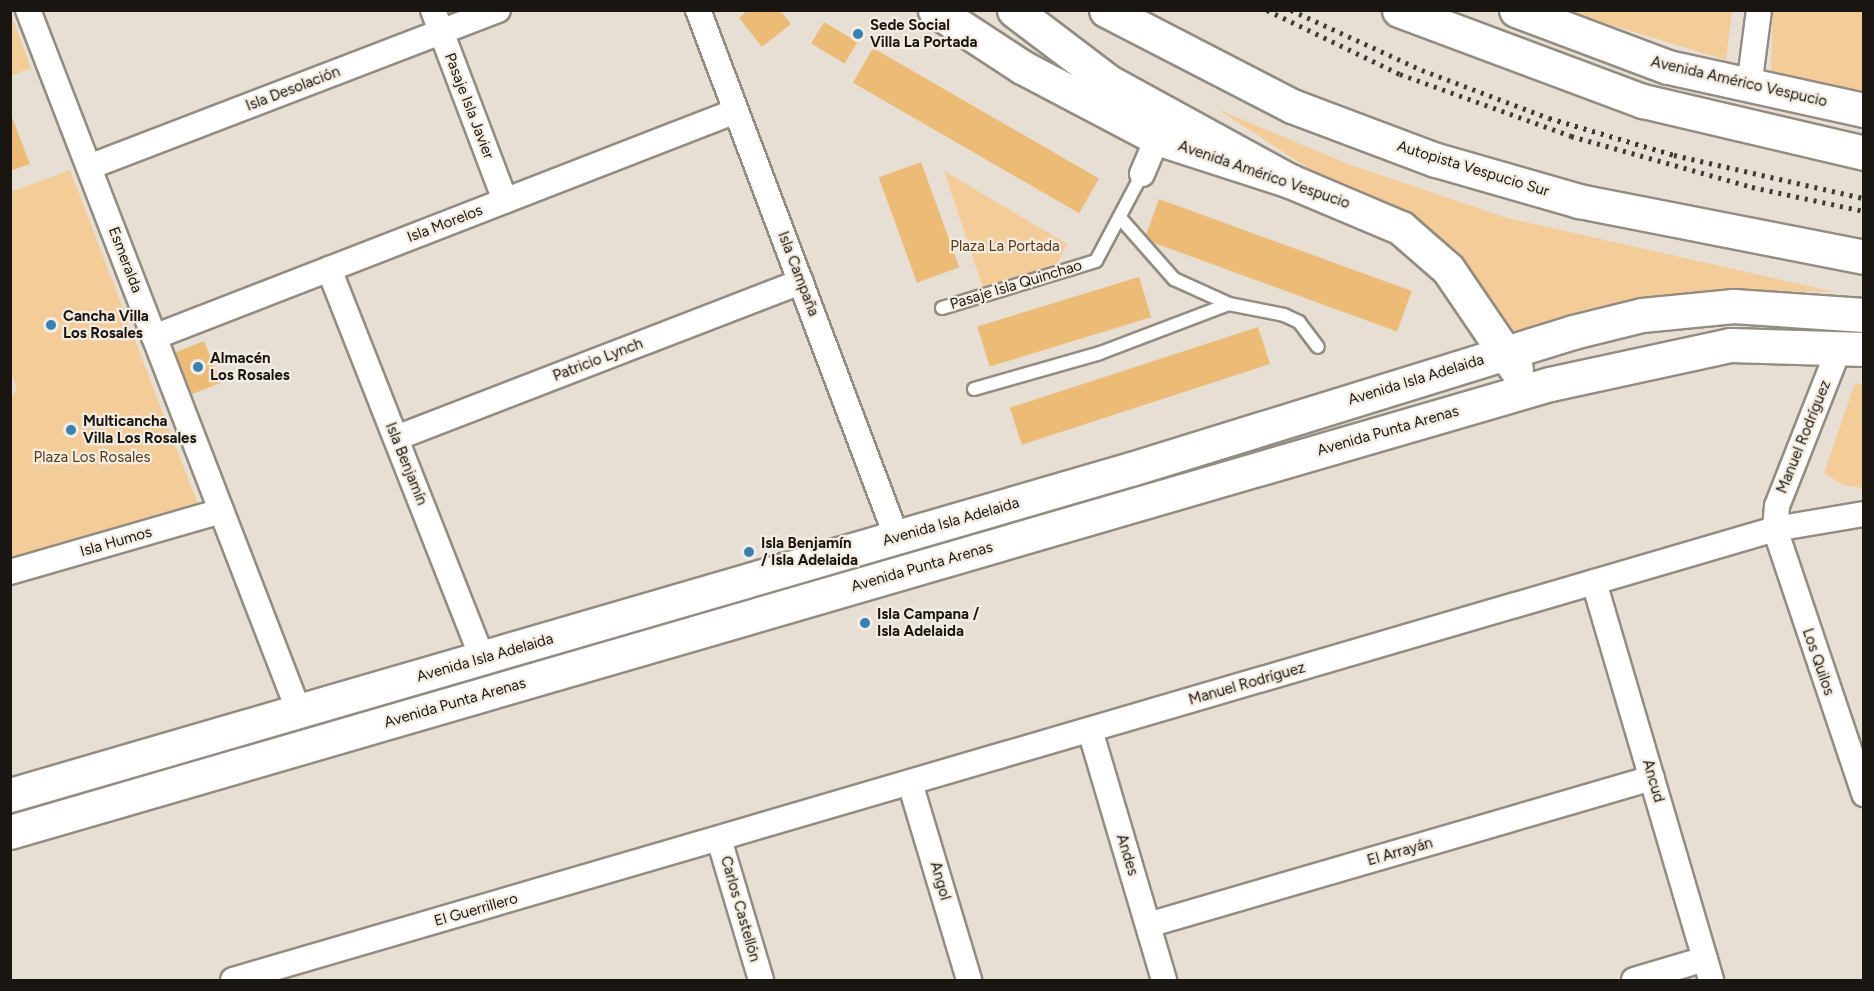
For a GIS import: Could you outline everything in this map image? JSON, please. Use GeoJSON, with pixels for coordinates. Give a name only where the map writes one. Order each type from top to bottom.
{"type":"FeatureCollection","features":[{"type":"Feature","properties":{"kind":"main road","name":"Avenida Américo Vespucio"},"geometry":{"type":"LineString","coordinates":[[936,10],[1022,67],[1157,138],[1290,181],[1373,213],[1417,240],[1463,288],[1503,353],[1521,373],[1550,384]]}},
{"type":"Feature","properties":{"kind":"main road"},"geometry":{"type":"LineString","coordinates":[[1014,10],[1109,82],[1290,181]]}},
{"type":"Feature","properties":{"kind":"main road","name":"Autopista Vespucio Sur"},"geometry":{"type":"LineString","coordinates":[[1106,10],[1292,106],[1436,160],[1579,201],[1863,257]]}},
{"type":"Feature","properties":{"kind":"main road"},"geometry":{"type":"LineString","coordinates":[[1399,10],[1643,101],[1863,153]]}},
{"type":"Feature","properties":{"kind":"main road","name":"Avenida Américo Vespucio"},"geometry":{"type":"LineString","coordinates":[[1516,10],[1598,45],[1749,87],[1863,110]]}},
{"type":"Feature","properties":{"kind":"main road","name":"Avenida Isla Adelaida"},"geometry":{"type":"LineString","coordinates":[[10,795],[897,538],[1601,325],[1684,310],[1783,306],[1863,315]]}},
{"type":"Feature","properties":{"kind":"main road","name":"Avenida Punta Arenas"},"geometry":{"type":"LineString","coordinates":[[10,832],[1550,384],[1731,345],[1852,348]]}},
{"type":"Feature","properties":{"kind":"street","name":"Esmeralda"},"geometry":{"type":"LineString","coordinates":[[28,10],[299,712]]}},
{"type":"Feature","properties":{"kind":"street","name":"Isla Desolación"},"geometry":{"type":"LineString","coordinates":[[89,167],[437,21],[498,10]]}},
{"type":"Feature","properties":{"kind":"street","name":"Isla Campaña"},"geometry":{"type":"LineString","coordinates":[[698,10],[897,538]]}},
{"type":"Feature","properties":{"kind":"street"},"geometry":{"type":"LineString","coordinates":[[1749,87],[1759,10]]}},
{"type":"Feature","properties":{"kind":"street","name":"Pasaje Isla Javier"},"geometry":{"type":"LineString","coordinates":[[437,21],[506,201]]}},
{"type":"Feature","properties":{"kind":"street","name":"Isla Morelos"},"geometry":{"type":"LineString","coordinates":[[154,338],[736,111]]}},
{"type":"Feature","properties":{"kind":"street","name":"Pasaje Isla Quinchao"},"geometry":{"type":"LineString","coordinates":[[1142,174],[1157,138]]}},
{"type":"Feature","properties":{"kind":"street","name":"Isla Benjamín"},"geometry":{"type":"LineString","coordinates":[[330,269],[482,658]]}},
{"type":"Feature","properties":{"kind":"street","name":"Patricio Lynch"},"geometry":{"type":"LineString","coordinates":[[396,438],[801,282]]}},
{"type":"Feature","properties":{"kind":"street","name":"Manuel Rodríguez"},"geometry":{"type":"LineString","coordinates":[[1775,529],[1779,500],[1852,348]]}},
{"type":"Feature","properties":{"kind":"street","name":"Isla Humos"},"geometry":{"type":"LineString","coordinates":[[10,572],[221,512]]}},
{"type":"Feature","properties":{"kind":"street","name":"Manuel Rodríguez"},"geometry":{"type":"LineString","coordinates":[[719,838],[1775,529],[1863,514]]}},
{"type":"Feature","properties":{"kind":"street","name":"Los Quilos"},"geometry":{"type":"LineString","coordinates":[[1775,529],[1863,794]]}},
{"type":"Feature","properties":{"kind":"street","name":"Ancud"},"geometry":{"type":"LineString","coordinates":[[1594,582],[1708,970]]}},
{"type":"Feature","properties":{"kind":"street","name":"Andes"},"geometry":{"type":"LineString","coordinates":[[1090,730],[1164,981]]}},
{"type":"Feature","properties":{"kind":"street","name":"El Arrayán"},"geometry":{"type":"LineString","coordinates":[[1148,925],[1652,778]]}},
{"type":"Feature","properties":{"kind":"street","name":"Angol"},"geometry":{"type":"LineString","coordinates":[[910,783],[969,981]]}},
{"type":"Feature","properties":{"kind":"street","name":"El Guerrillero"},"geometry":{"type":"LineString","coordinates":[[233,981],[719,838]]}},
{"type":"Feature","properties":{"kind":"street","name":"Carlos Castellón"},"geometry":{"type":"LineString","coordinates":[[719,838],[761,981]]}},
{"type":"Feature","properties":{"kind":"street"},"geometry":{"type":"LineString","coordinates":[[1634,981],[1708,970]]}},
{"type":"Feature","properties":{"kind":"lane","name":"Pasaje Isla Quinchao"},"geometry":{"type":"LineString","coordinates":[[942,308],[1096,261],[1122,220],[1142,174]]}},
{"type":"Feature","properties":{"kind":"lane"},"geometry":{"type":"LineString","coordinates":[[1122,220],[1174,279],[1228,304],[1292,319],[1318,347]]}},
{"type":"Feature","properties":{"kind":"lane"},"geometry":{"type":"LineString","coordinates":[[974,389],[1100,353],[1228,304]]}},
{"type":"Feature","properties":{"kind":"green space"},"geometry":{"type":"Polygon","coordinates":[[[1565,11],[1732,11],[1726,60],[1565,11]]]}},
{"type":"Feature","properties":{"kind":"green space"},"geometry":{"type":"Polygon","coordinates":[[[1773,11],[1863,11],[1863,95],[1771,70],[1773,11]]]}},
{"type":"Feature","properties":{"kind":"green space"},"geometry":{"type":"Polygon","coordinates":[[[11,15],[31,68],[11,76],[11,15]]]}},
{"type":"Feature","properties":{"kind":"green space"},"geometry":{"type":"Polygon","coordinates":[[[1217,109],[1348,164],[1507,218],[1835,292],[1740,290],[1643,298],[1510,333],[1459,252],[1412,216],[1344,191],[1217,109]]]}},
{"type":"Feature","properties":{"kind":"green space","name":"Plaza Los Rosales"},"geometry":{"type":"Polygon","coordinates":[[[70,170],[197,502],[190,515],[11,567],[10,400],[17,389],[11,372],[11,192],[70,170]]]}},
{"type":"Feature","properties":{"kind":"green space","name":"Plaza La Portada"},"geometry":{"type":"Polygon","coordinates":[[[944,171],[1067,244],[1055,268],[984,291],[944,171]]]}},
{"type":"Feature","properties":{"kind":"green space"},"geometry":{"type":"Polygon","coordinates":[[[1855,383],[1863,384],[1863,488],[1843,485],[1824,473],[1855,383]]]}},
{"type":"Feature","properties":{"kind":"building"},"geometry":{"type":"Polygon","coordinates":[[[748,10],[780,10],[791,24],[762,47],[739,18],[748,10]]]}},
{"type":"Feature","properties":{"kind":"building"},"geometry":{"type":"Polygon","coordinates":[[[824,22],[857,42],[845,64],[811,43],[824,22]]]}},
{"type":"Feature","properties":{"kind":"building"},"geometry":{"type":"Polygon","coordinates":[[[873,48],[1099,178],[1079,213],[853,83],[873,48]]]}},
{"type":"Feature","properties":{"kind":"building"},"geometry":{"type":"Polygon","coordinates":[[[10,112],[30,164],[10,171],[10,112]]]}},
{"type":"Feature","properties":{"kind":"building"},"geometry":{"type":"Polygon","coordinates":[[[921,162],[959,267],[917,283],[879,177],[921,162]]]}},
{"type":"Feature","properties":{"kind":"building"},"geometry":{"type":"Polygon","coordinates":[[[1159,199],[1412,291],[1397,331],[1144,239],[1159,199]]]}},
{"type":"Feature","properties":{"kind":"building"},"geometry":{"type":"Polygon","coordinates":[[[1139,277],[1151,317],[990,367],[977,326],[1139,277]]]}},
{"type":"Feature","properties":{"kind":"building"},"geometry":{"type":"Polygon","coordinates":[[[1258,327],[1270,364],[1022,445],[1010,408],[1258,327]]]}},
{"type":"Feature","properties":{"kind":"building","name":"Almacén Los Rosales"},"geometry":{"type":"Polygon","coordinates":[[[204,341],[221,383],[192,394],[175,353],[204,341]]]}},
{"type":"Feature","properties":{"kind":"railway"},"geometry":{"type":"LineString","coordinates":[[1267,10],[1400,74],[1571,136],[1752,187],[1864,211]]}},
{"type":"Feature","properties":{"kind":"railway"},"geometry":{"type":"LineString","coordinates":[[1291,10],[1422,70],[1549,118],[1674,155],[1864,198]]}},
{"type":"Feature","properties":{"kind":"place","name":"Sede Social Villa La Portada"},"geometry":{"type":"Point","coordinates":[858,34]}},
{"type":"Feature","properties":{"kind":"place","name":"Cancha Villa Los Rosales"},"geometry":{"type":"Point","coordinates":[51,325]}},
{"type":"Feature","properties":{"kind":"place","name":"Almacén Los Rosales"},"geometry":{"type":"Point","coordinates":[198,367]}},
{"type":"Feature","properties":{"kind":"place","name":"Multicancha Villa Los Rosales"},"geometry":{"type":"Point","coordinates":[71,430]}},
{"type":"Feature","properties":{"kind":"place","name":"Isla Benjamín / Isla Adelaida"},"geometry":{"type":"Point","coordinates":[749,552]}},
{"type":"Feature","properties":{"kind":"place","name":"Isla Campana / Isla Adelaida"},"geometry":{"type":"Point","coordinates":[865,623]}}]}
